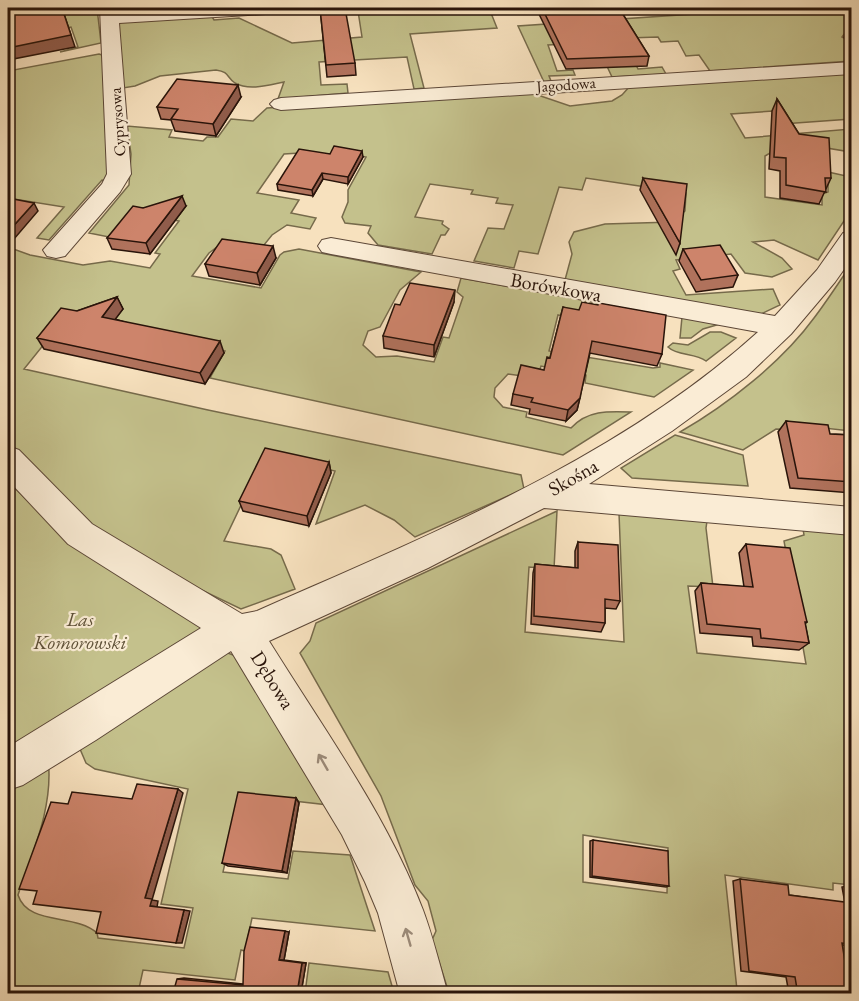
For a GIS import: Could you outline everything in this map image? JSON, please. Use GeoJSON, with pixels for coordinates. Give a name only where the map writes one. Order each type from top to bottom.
{"type":"FeatureCollection","features":[{"type":"Feature","properties":{"kind":"street"},"geometry":{"type":"LineString","coordinates":[[109,13],[281,8]]}},
{"type":"Feature","properties":{"kind":"street","name":"Cyprysowa"},"geometry":{"type":"LineString","coordinates":[[56,250],[112,187],[119,174],[109,13]]}},
{"type":"Feature","properties":{"kind":"street","name":"Jagodowa"},"geometry":{"type":"LineString","coordinates":[[281,104],[718,74],[852,68]]}},
{"type":"Feature","properties":{"kind":"street","name":"Skośna"},"geometry":{"type":"LineString","coordinates":[[8,770],[82,726],[219,637],[260,627],[364,581],[544,494],[661,423],[736,369],[781,327],[826,276],[852,239]]}},
{"type":"Feature","properties":{"kind":"street","name":"Borówkowa"},"geometry":{"type":"LineString","coordinates":[[331,246],[781,327]]}},
{"type":"Feature","properties":{"kind":"street","name":"Dębowa"},"geometry":{"type":"LineString","coordinates":[[8,459],[80,534],[237,632],[249,643],[308,737],[381,866],[400,912],[424,993]]}},
{"type":"Feature","properties":{"kind":"street"},"geometry":{"type":"LineString","coordinates":[[544,494],[852,521]]}},
{"type":"Feature","properties":{"kind":"green space"},"geometry":{"type":"Polygon","coordinates":[[[97,8],[101,43],[60,52],[78,47],[71,27],[53,30],[8,18],[20,19],[97,8]]]}},
{"type":"Feature","properties":{"kind":"green space"},"geometry":{"type":"Polygon","coordinates":[[[342,8],[489,8],[497,28],[410,34],[424,88],[414,89],[407,57],[319,62],[321,85],[347,84],[348,93],[278,99],[284,82],[246,87],[232,81],[226,73],[216,70],[160,76],[123,88],[118,24],[124,21],[211,15],[214,20],[239,18],[292,43],[362,37],[358,11],[341,12],[342,8]]]}},
{"type":"Feature","properties":{"kind":"green space"},"geometry":{"type":"Polygon","coordinates":[[[750,8],[851,8],[851,25],[842,37],[851,42],[851,61],[710,71],[699,55],[686,56],[678,41],[661,42],[658,37],[628,38],[625,43],[638,69],[662,67],[666,74],[612,77],[597,45],[583,43],[548,45],[557,71],[573,70],[575,75],[549,76],[551,81],[544,82],[518,26],[752,10],[750,8]]]}},
{"type":"Feature","properties":{"kind":"green space"},"geometry":{"type":"Polygon","coordinates":[[[99,54],[105,56],[112,166],[107,181],[102,180],[49,240],[37,238],[64,207],[14,199],[8,205],[8,71],[99,54]]]}},
{"type":"Feature","properties":{"kind":"green space"},"geometry":{"type":"Polygon","coordinates":[[[851,72],[851,119],[782,124],[773,111],[731,114],[745,138],[851,129],[851,152],[784,141],[784,154],[770,153],[765,156],[765,197],[822,205],[822,194],[828,192],[828,172],[851,177],[850,212],[818,260],[774,240],[753,242],[782,258],[792,269],[772,277],[745,273],[731,254],[676,260],[680,269],[673,271],[686,295],[773,289],[780,305],[761,314],[565,280],[572,254],[569,242],[574,232],[605,224],[673,222],[685,211],[686,193],[586,178],[582,190],[559,187],[538,254],[519,251],[514,268],[474,261],[488,228],[504,229],[513,205],[496,203],[498,198],[471,194],[473,190],[430,184],[415,217],[443,221],[442,224],[449,229],[445,235],[441,235],[432,254],[378,245],[368,233],[371,226],[345,223],[342,217],[348,202],[348,190],[366,157],[333,151],[329,157],[300,153],[284,154],[257,193],[299,200],[291,213],[316,218],[310,229],[287,225],[272,235],[260,250],[217,247],[209,253],[192,276],[261,288],[280,255],[299,249],[421,272],[400,290],[380,327],[368,331],[363,345],[376,357],[397,356],[434,362],[443,337],[449,338],[463,297],[457,292],[461,278],[624,307],[575,319],[558,315],[549,351],[653,368],[660,367],[660,363],[693,370],[654,397],[585,383],[586,375],[541,366],[537,378],[508,374],[495,388],[494,397],[503,407],[527,412],[526,417],[571,428],[584,418],[598,413],[631,412],[563,455],[210,378],[225,351],[154,337],[69,313],[24,369],[521,475],[524,489],[415,537],[394,520],[365,505],[316,524],[335,471],[265,455],[224,541],[271,549],[281,555],[295,589],[241,609],[164,572],[73,513],[8,443],[8,247],[30,255],[83,265],[110,261],[150,268],[160,254],[155,253],[179,221],[135,213],[114,238],[89,233],[129,185],[131,154],[127,126],[172,130],[169,137],[203,141],[207,137],[218,137],[231,119],[253,121],[267,108],[529,92],[570,106],[612,101],[630,86],[851,72]]]}},
{"type":"Feature","properties":{"kind":"green space"},"geometry":{"type":"Polygon","coordinates":[[[851,265],[851,431],[805,426],[801,430],[776,429],[743,450],[680,432],[735,396],[786,351],[814,318],[851,265]]]}},
{"type":"Feature","properties":{"kind":"green space"},"geometry":{"type":"Polygon","coordinates":[[[682,317],[720,324],[703,329],[691,338],[680,338],[682,317]]]}},
{"type":"Feature","properties":{"kind":"green space"},"geometry":{"type":"Polygon","coordinates":[[[710,332],[721,332],[736,338],[706,361],[676,352],[668,347],[673,343],[688,345],[710,332]]]}},
{"type":"Feature","properties":{"kind":"green space"},"geometry":{"type":"Polygon","coordinates":[[[675,435],[743,455],[748,486],[632,478],[621,468],[675,435]]]}},
{"type":"Feature","properties":{"kind":"green space","name":"Las Komorowski"},"geometry":{"type":"Polygon","coordinates":[[[8,481],[39,512],[202,628],[191,645],[8,763],[8,481]]]}},
{"type":"Feature","properties":{"kind":"green space"},"geometry":{"type":"Polygon","coordinates":[[[557,511],[554,569],[529,567],[525,632],[624,642],[619,513],[707,521],[713,587],[688,586],[697,653],[806,664],[784,541],[804,535],[803,529],[851,533],[851,885],[833,883],[833,890],[725,875],[737,990],[756,993],[449,993],[432,940],[436,931],[428,901],[415,885],[381,796],[300,653],[310,641],[316,623],[557,511]],[[583,835],[583,882],[667,893],[668,848],[583,835]]]}},
{"type":"Feature","properties":{"kind":"green space"},"geometry":{"type":"Polygon","coordinates":[[[225,652],[236,656],[329,805],[240,795],[223,872],[288,879],[293,851],[350,855],[375,931],[252,918],[245,951],[241,950],[235,980],[143,970],[138,993],[8,993],[8,784],[48,758],[49,776],[45,811],[36,845],[18,895],[23,905],[42,915],[88,927],[97,933],[98,938],[184,948],[193,908],[161,904],[188,789],[95,769],[86,763],[77,742],[225,652]]]}},
{"type":"Feature","properties":{"kind":"green space"},"geometry":{"type":"Polygon","coordinates":[[[309,963],[388,972],[394,993],[305,993],[309,963]]]}},
{"type":"Feature","properties":{"kind":"building"},"geometry":{"type":"Polygon","coordinates":[[[8,8],[62,8],[71,35],[8,48],[8,8]]]}},
{"type":"Feature","properties":{"kind":"building"},"geometry":{"type":"Polygon","coordinates":[[[320,8],[345,8],[355,63],[326,65],[320,8]]]}},
{"type":"Feature","properties":{"kind":"building"},"geometry":{"type":"Polygon","coordinates":[[[542,8],[619,8],[649,56],[567,59],[542,8]]]}},
{"type":"Feature","properties":{"kind":"building"},"geometry":{"type":"Polygon","coordinates":[[[177,79],[238,85],[213,124],[171,119],[178,109],[157,107],[177,79]]]}},
{"type":"Feature","properties":{"kind":"building"},"geometry":{"type":"Polygon","coordinates":[[[777,99],[799,134],[829,138],[831,178],[825,178],[826,192],[786,185],[786,158],[774,157],[777,99]]]}},
{"type":"Feature","properties":{"kind":"building"},"geometry":{"type":"Polygon","coordinates":[[[334,146],[362,151],[348,177],[322,173],[312,190],[277,184],[299,149],[330,154],[334,146]]]}},
{"type":"Feature","properties":{"kind":"building"},"geometry":{"type":"Polygon","coordinates":[[[643,178],[687,184],[680,243],[643,178]]]}},
{"type":"Feature","properties":{"kind":"building"},"geometry":{"type":"Polygon","coordinates":[[[182,196],[146,243],[107,238],[133,206],[143,208],[182,196]]]}},
{"type":"Feature","properties":{"kind":"building"},"geometry":{"type":"Polygon","coordinates":[[[8,198],[34,203],[8,232],[8,198]]]}},
{"type":"Feature","properties":{"kind":"building"},"geometry":{"type":"Polygon","coordinates":[[[222,239],[273,246],[257,273],[205,264],[222,239]]]}},
{"type":"Feature","properties":{"kind":"building"},"geometry":{"type":"Polygon","coordinates":[[[720,245],[738,275],[701,280],[683,249],[720,245]]]}},
{"type":"Feature","properties":{"kind":"building"},"geometry":{"type":"Polygon","coordinates":[[[410,283],[455,290],[434,345],[383,336],[395,304],[400,305],[410,283]]]}},
{"type":"Feature","properties":{"kind":"building"},"geometry":{"type":"Polygon","coordinates":[[[117,297],[102,317],[220,341],[200,373],[37,338],[61,308],[77,311],[117,297]]]}},
{"type":"Feature","properties":{"kind":"building"},"geometry":{"type":"Polygon","coordinates":[[[582,302],[666,315],[662,354],[592,341],[580,398],[568,410],[531,402],[533,398],[513,394],[521,365],[544,370],[547,357],[550,358],[563,307],[579,310],[582,302]]]}},
{"type":"Feature","properties":{"kind":"building"},"geometry":{"type":"Polygon","coordinates":[[[786,421],[828,425],[830,434],[852,435],[852,482],[798,478],[786,421]]]}},
{"type":"Feature","properties":{"kind":"building"},"geometry":{"type":"Polygon","coordinates":[[[265,448],[329,462],[307,516],[239,501],[265,448]]]}},
{"type":"Feature","properties":{"kind":"building"},"geometry":{"type":"Polygon","coordinates":[[[578,542],[618,545],[620,601],[605,599],[605,623],[534,616],[535,564],[578,568],[578,542]]]}},
{"type":"Feature","properties":{"kind":"building"},"geometry":{"type":"Polygon","coordinates":[[[746,544],[790,548],[807,622],[805,622],[809,643],[761,638],[760,629],[707,624],[701,583],[753,587],[746,544]]]}},
{"type":"Feature","properties":{"kind":"building"},"geometry":{"type":"Polygon","coordinates":[[[137,784],[178,789],[145,898],[152,899],[150,906],[184,910],[176,943],[96,933],[101,912],[33,904],[37,891],[19,889],[51,802],[68,804],[72,792],[132,799],[137,784]]]}},
{"type":"Feature","properties":{"kind":"building"},"geometry":{"type":"Polygon","coordinates":[[[238,792],[296,798],[282,871],[222,863],[238,792]]]}},
{"type":"Feature","properties":{"kind":"building"},"geometry":{"type":"Polygon","coordinates":[[[593,840],[668,851],[669,886],[592,876],[593,840]]]}},
{"type":"Feature","properties":{"kind":"building"},"geometry":{"type":"Polygon","coordinates":[[[740,879],[788,885],[789,895],[852,903],[852,944],[842,943],[850,993],[797,989],[795,977],[749,971],[740,879]]]}},
{"type":"Feature","properties":{"kind":"building"},"geometry":{"type":"Polygon","coordinates":[[[250,927],[285,931],[279,960],[302,963],[297,993],[173,993],[177,979],[243,985],[244,951],[250,927]]]}}]}
